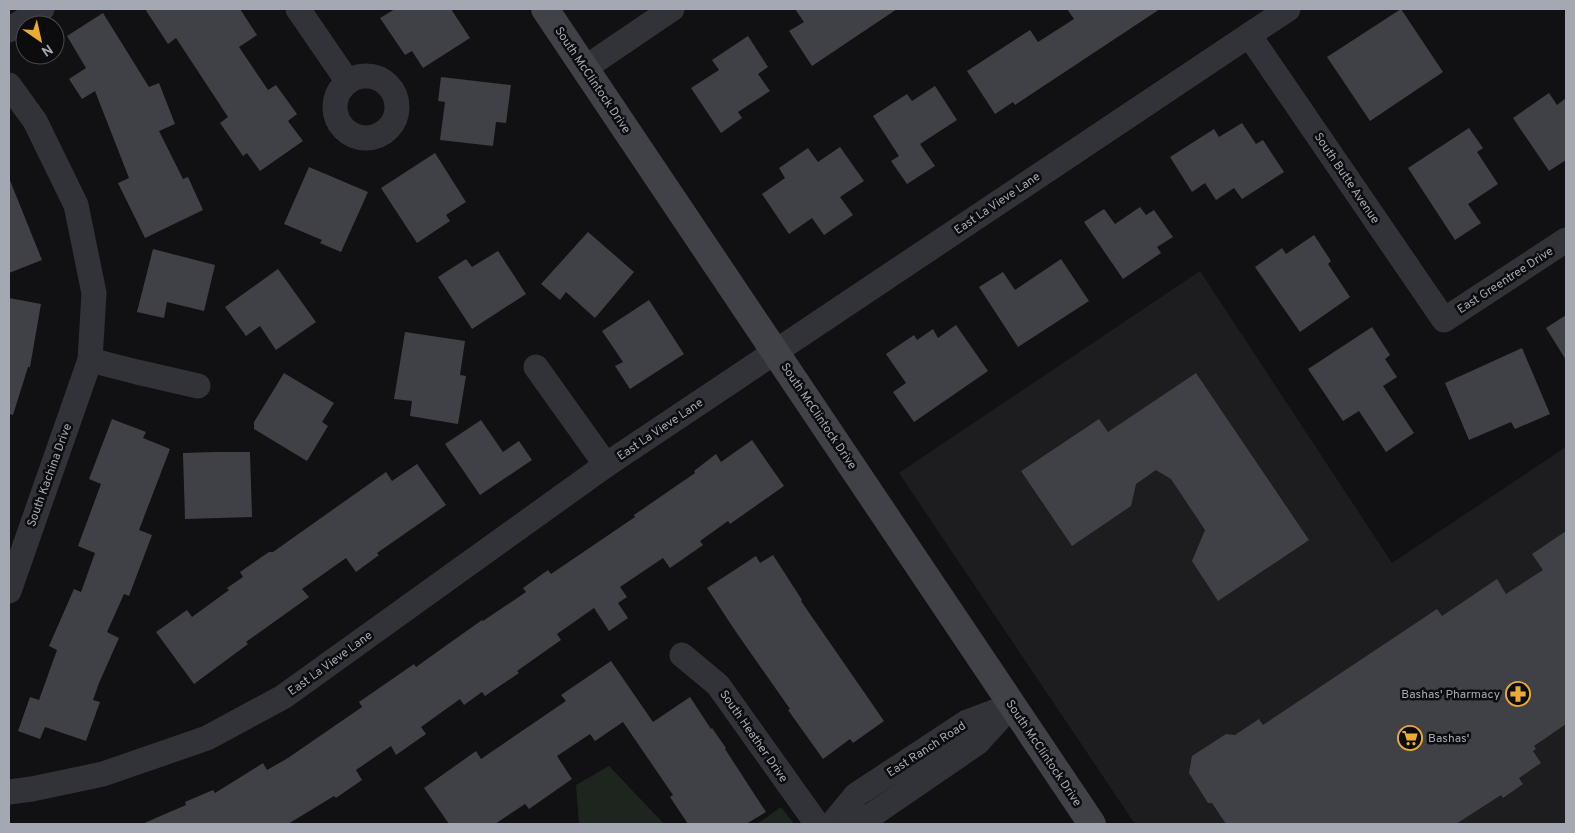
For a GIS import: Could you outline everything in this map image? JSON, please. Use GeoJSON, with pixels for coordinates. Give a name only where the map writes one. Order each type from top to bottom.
{"type":"FeatureCollection","features":[{"type":"Feature","properties":{"kind":"main road","name":"South McClintock Drive"},"geometry":{"type":"LineString","coordinates":[[544,9],[1092,824]]}},
{"type":"Feature","properties":{"kind":"street"},"geometry":{"type":"LineString","coordinates":[[9,30],[42,9]]}},
{"type":"Feature","properties":{"kind":"street"},"geometry":{"type":"LineString","coordinates":[[298,9],[348,82]]}},
{"type":"Feature","properties":{"kind":"street"},"geometry":{"type":"LineString","coordinates":[[585,68],[672,9]]}},
{"type":"Feature","properties":{"kind":"street","name":"East La Vieve Lane"},"geometry":{"type":"LineString","coordinates":[[9,792],[102,774],[207,738],[274,701],[606,465],[1288,9]]}},
{"type":"Feature","properties":{"kind":"street","name":"South Butte Avenue"},"geometry":{"type":"LineString","coordinates":[[1250,35],[1444,320]]}},
{"type":"Feature","properties":{"kind":"street","name":"South Kachina Drive"},"geometry":{"type":"LineString","coordinates":[[9,85],[35,121],[76,205],[94,293],[90,360],[9,591]]}},
{"type":"Feature","properties":{"kind":"street","name":"East Greentree Drive"},"geometry":{"type":"LineString","coordinates":[[1444,320],[1566,240]]}},
{"type":"Feature","properties":{"kind":"street"},"geometry":{"type":"LineString","coordinates":[[90,360],[198,386]]}},
{"type":"Feature","properties":{"kind":"street"},"geometry":{"type":"LineString","coordinates":[[536,367],[606,465]]}},
{"type":"Feature","properties":{"kind":"street","name":"South Heather Drive"},"geometry":{"type":"LineString","coordinates":[[682,655],[718,685],[817,824]]}},
{"type":"Feature","properties":{"kind":"street","name":"East Ranch Road"},"geometry":{"type":"LineString","coordinates":[[832,824],[856,795],[967,722],[1013,705]]}},
{"type":"Feature","properties":{"kind":"street","name":"East Ranch Road"},"geometry":{"type":"LineString","coordinates":[[850,824],[872,815],[977,743],[1013,705]]}},
{"type":"Feature","properties":{"kind":"shaded area"},"geometry":{"type":"Polygon","coordinates":[[[1200,271],[1392,563],[1566,447],[1566,824],[1135,824],[899,473],[1200,271]]]}},
{"type":"Feature","properties":{"kind":"shaded area"},"geometry":{"type":"Polygon","coordinates":[[[609,766],[664,824],[579,824],[576,785],[609,766]]]}},
{"type":"Feature","properties":{"kind":"shaded area"},"geometry":{"type":"Polygon","coordinates":[[[781,807],[794,824],[757,824],[781,807]]]}},
{"type":"Feature","properties":{"kind":"building"},"geometry":{"type":"Polygon","coordinates":[[[145,9],[240,9],[257,35],[239,47],[268,90],[276,85],[297,114],[288,121],[303,141],[260,171],[247,153],[243,156],[220,123],[228,117],[176,38],[168,44],[145,9]]]}},
{"type":"Feature","properties":{"kind":"building"},"geometry":{"type":"Polygon","coordinates":[[[395,9],[451,9],[470,38],[423,68],[412,51],[405,55],[380,18],[395,9]]]}},
{"type":"Feature","properties":{"kind":"building"},"geometry":{"type":"Polygon","coordinates":[[[795,9],[897,9],[812,66],[789,31],[804,22],[795,9]]]}},
{"type":"Feature","properties":{"kind":"building"},"geometry":{"type":"Polygon","coordinates":[[[1067,9],[1160,9],[1015,105],[1013,102],[995,114],[967,71],[1030,30],[1038,42],[1074,19],[1067,9]]]}},
{"type":"Feature","properties":{"kind":"building"},"geometry":{"type":"Polygon","coordinates":[[[1401,9],[1443,72],[1370,121],[1327,57],[1401,9]]]}},
{"type":"Feature","properties":{"kind":"building"},"geometry":{"type":"Polygon","coordinates":[[[103,13],[149,87],[159,83],[175,124],[159,131],[183,179],[188,177],[203,210],[145,238],[118,183],[129,178],[95,91],[82,99],[69,79],[86,68],[67,36],[103,13]]]}},
{"type":"Feature","properties":{"kind":"building"},"geometry":{"type":"Polygon","coordinates":[[[748,36],[768,67],[758,74],[770,91],[738,112],[742,118],[721,133],[691,88],[719,70],[712,60],[748,36]]]}},
{"type":"Feature","properties":{"kind":"building"},"geometry":{"type":"Polygon","coordinates":[[[441,77],[511,85],[506,123],[496,122],[493,146],[440,140],[445,102],[438,101],[441,77]]]}},
{"type":"Feature","properties":{"kind":"building"},"geometry":{"type":"Polygon","coordinates":[[[935,86],[957,120],[920,144],[935,166],[907,184],[891,161],[899,156],[873,116],[907,94],[912,101],[935,86]]]}},
{"type":"Feature","properties":{"kind":"building"},"geometry":{"type":"Polygon","coordinates":[[[1549,93],[1557,105],[1566,98],[1566,160],[1549,171],[1513,118],[1549,93]]]}},
{"type":"Feature","properties":{"kind":"building"},"geometry":{"type":"Polygon","coordinates":[[[1242,123],[1256,144],[1263,140],[1284,172],[1242,199],[1234,188],[1216,200],[1205,183],[1192,192],[1170,157],[1214,129],[1219,137],[1242,123]]]}},
{"type":"Feature","properties":{"kind":"building"},"geometry":{"type":"Polygon","coordinates":[[[1469,128],[1483,148],[1477,152],[1498,184],[1468,204],[1481,223],[1455,240],[1408,168],[1469,128]]]}},
{"type":"Feature","properties":{"kind":"building"},"geometry":{"type":"Polygon","coordinates":[[[840,147],[864,181],[840,197],[853,215],[824,235],[812,218],[789,234],[762,194],[785,178],[779,168],[808,148],[818,162],[840,147]]]}},
{"type":"Feature","properties":{"kind":"building"},"geometry":{"type":"Polygon","coordinates":[[[435,153],[466,202],[446,215],[450,221],[417,243],[381,188],[435,153]]]}},
{"type":"Feature","properties":{"kind":"building"},"geometry":{"type":"Polygon","coordinates":[[[309,167],[368,192],[341,252],[320,243],[322,240],[284,224],[309,167]]]}},
{"type":"Feature","properties":{"kind":"building"},"geometry":{"type":"Polygon","coordinates":[[[9,178],[42,260],[9,273],[9,178]]]}},
{"type":"Feature","properties":{"kind":"building"},"geometry":{"type":"Polygon","coordinates":[[[1140,207],[1146,215],[1154,210],[1173,237],[1157,247],[1161,253],[1123,279],[1084,222],[1104,209],[1115,224],[1140,207]]]}},
{"type":"Feature","properties":{"kind":"building"},"geometry":{"type":"Polygon","coordinates":[[[588,232],[634,272],[595,318],[566,292],[560,300],[541,284],[588,232]]]}},
{"type":"Feature","properties":{"kind":"building"},"geometry":{"type":"Polygon","coordinates":[[[1314,235],[1331,261],[1328,264],[1350,297],[1300,332],[1255,267],[1282,248],[1286,254],[1314,235]]]}},
{"type":"Feature","properties":{"kind":"building"},"geometry":{"type":"Polygon","coordinates":[[[153,249],[215,265],[204,311],[167,302],[164,318],[137,312],[153,249]]]}},
{"type":"Feature","properties":{"kind":"building"},"geometry":{"type":"Polygon","coordinates":[[[498,251],[526,294],[472,329],[438,277],[466,259],[472,267],[498,251]]]}},
{"type":"Feature","properties":{"kind":"building"},"geometry":{"type":"Polygon","coordinates":[[[1061,259],[1089,301],[1018,347],[979,287],[1003,272],[1015,290],[1061,259]]]}},
{"type":"Feature","properties":{"kind":"building"},"geometry":{"type":"Polygon","coordinates":[[[278,269],[316,322],[276,350],[260,326],[246,336],[225,307],[278,269]]]}},
{"type":"Feature","properties":{"kind":"building"},"geometry":{"type":"Polygon","coordinates":[[[9,298],[41,304],[30,367],[28,367],[13,415],[9,414],[9,298]]]}},
{"type":"Feature","properties":{"kind":"building"},"geometry":{"type":"Polygon","coordinates":[[[649,300],[684,354],[630,389],[615,366],[623,362],[602,331],[649,300]]]}},
{"type":"Feature","properties":{"kind":"building"},"geometry":{"type":"Polygon","coordinates":[[[1566,315],[1566,360],[1546,328],[1566,315]]]}},
{"type":"Feature","properties":{"kind":"building"},"geometry":{"type":"Polygon","coordinates":[[[956,325],[988,371],[914,422],[893,392],[906,383],[886,354],[914,335],[917,340],[933,329],[938,338],[956,325]]]}},
{"type":"Feature","properties":{"kind":"building"},"geometry":{"type":"Polygon","coordinates":[[[1372,327],[1390,355],[1385,359],[1397,377],[1383,386],[1414,433],[1386,452],[1359,411],[1343,421],[1308,369],[1372,327]]]}},
{"type":"Feature","properties":{"kind":"building"},"geometry":{"type":"Polygon","coordinates":[[[405,332],[465,341],[460,375],[466,376],[458,424],[410,416],[412,401],[394,399],[405,332]]]}},
{"type":"Feature","properties":{"kind":"building"},"geometry":{"type":"Polygon","coordinates":[[[1522,348],[1550,414],[1515,429],[1511,422],[1469,440],[1445,383],[1522,348]]]}},
{"type":"Feature","properties":{"kind":"building"},"geometry":{"type":"Polygon","coordinates":[[[284,373],[334,403],[322,422],[328,426],[307,461],[254,429],[254,422],[284,373]]]}},
{"type":"Feature","properties":{"kind":"building"},"geometry":{"type":"Polygon","coordinates":[[[1196,373],[1309,540],[1218,601],[1192,561],[1205,530],[1171,479],[1156,470],[1136,484],[1131,506],[1072,546],[1021,471],[1099,419],[1108,432],[1196,373]]]}},
{"type":"Feature","properties":{"kind":"building"},"geometry":{"type":"Polygon","coordinates":[[[112,419],[146,432],[143,438],[170,449],[139,530],[152,535],[129,596],[124,594],[107,632],[119,638],[93,700],[100,702],[86,741],[45,727],[40,739],[18,731],[30,697],[39,700],[57,650],[49,646],[74,589],[81,592],[95,553],[78,546],[101,484],[89,479],[112,419]]]}},
{"type":"Feature","properties":{"kind":"building"},"geometry":{"type":"Polygon","coordinates":[[[481,420],[503,452],[519,441],[532,460],[480,495],[445,444],[481,420]]]}},
{"type":"Feature","properties":{"kind":"building"},"geometry":{"type":"Polygon","coordinates":[[[752,440],[784,486],[730,524],[728,521],[700,541],[703,545],[670,568],[663,558],[620,587],[627,597],[618,603],[628,618],[609,631],[594,608],[557,634],[561,640],[517,671],[519,673],[485,696],[482,692],[464,705],[460,699],[421,727],[426,734],[396,755],[391,746],[356,770],[362,780],[336,798],[334,796],[288,824],[142,824],[186,805],[185,802],[213,790],[215,793],[263,763],[267,770],[288,758],[362,707],[359,702],[414,664],[416,667],[482,620],[526,592],[523,588],[548,570],[551,574],[635,517],[634,515],[695,473],[694,471],[716,454],[721,462],[752,440]]]}},
{"type":"Feature","properties":{"kind":"building"},"geometry":{"type":"Polygon","coordinates":[[[250,452],[252,517],[185,519],[183,453],[250,452]]]}},
{"type":"Feature","properties":{"kind":"building"},"geometry":{"type":"Polygon","coordinates":[[[417,464],[446,505],[377,553],[379,555],[356,572],[346,558],[302,589],[309,597],[246,642],[248,644],[194,684],[156,632],[187,610],[192,617],[229,590],[227,588],[243,577],[240,572],[269,552],[273,552],[386,472],[392,481],[417,464]]]}},
{"type":"Feature","properties":{"kind":"building"},"geometry":{"type":"Polygon","coordinates":[[[1566,531],[1566,724],[1534,746],[1536,749],[1533,751],[1541,763],[1519,778],[1523,784],[1503,798],[1501,795],[1456,824],[1226,824],[1212,803],[1208,803],[1189,773],[1192,756],[1226,734],[1235,735],[1259,719],[1263,725],[1437,609],[1442,616],[1497,579],[1506,594],[1543,570],[1532,554],[1566,531]]]}},
{"type":"Feature","properties":{"kind":"building"},"geometry":{"type":"Polygon","coordinates":[[[773,555],[801,601],[884,721],[853,743],[850,739],[823,759],[707,588],[756,556],[760,563],[773,555]]]}},
{"type":"Feature","properties":{"kind":"building"},"geometry":{"type":"Polygon","coordinates":[[[611,661],[653,722],[690,697],[726,748],[766,812],[746,824],[688,824],[670,797],[673,795],[623,722],[595,741],[590,734],[557,756],[572,779],[529,809],[525,804],[495,824],[449,824],[424,788],[476,751],[481,759],[566,701],[561,695],[611,661]]]}},
{"type":"Feature","properties":{"kind":"place","name":"Bashas' Pharmacy"},"geometry":{"type":"Point","coordinates":[1518,694]}},
{"type":"Feature","properties":{"kind":"place","name":"Bashas'"},"geometry":{"type":"Point","coordinates":[1410,738]}}]}
